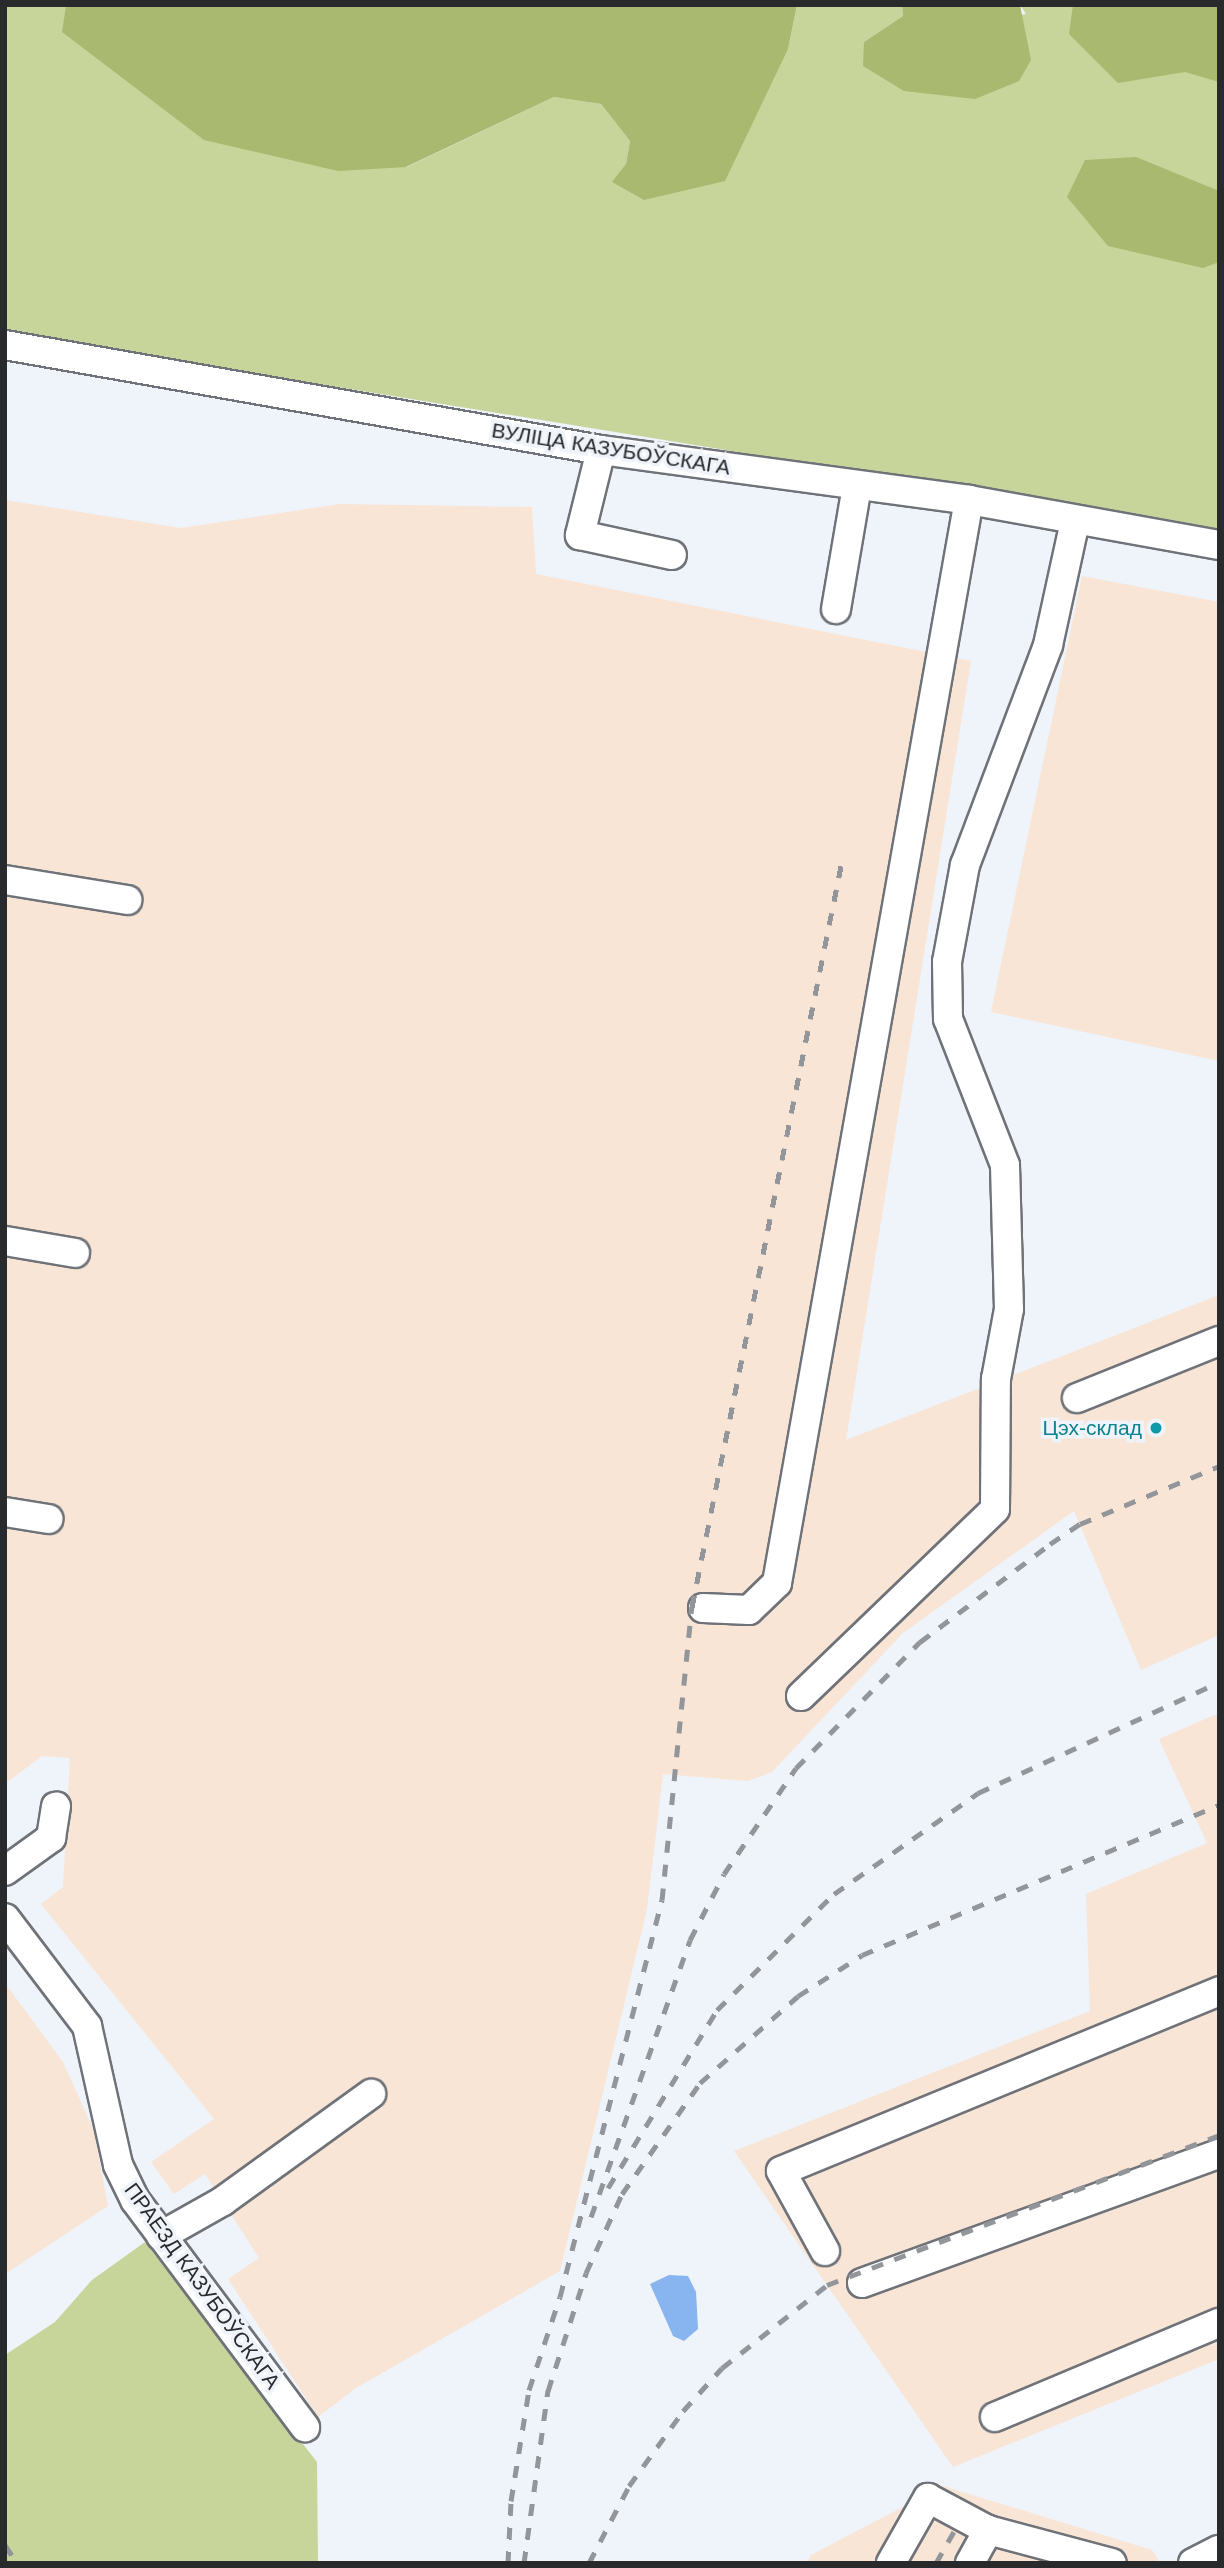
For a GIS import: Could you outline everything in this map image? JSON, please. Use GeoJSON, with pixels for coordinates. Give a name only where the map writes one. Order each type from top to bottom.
{"type":"FeatureCollection","features":[{"type":"Feature","properties":{"kind":"street","name":"ВУЛІЦА КАЗУБОЎСКАГА"},"geometry":{"type":"LineString","coordinates":[[5,345],[601,450],[969,500],[1219,545]]}},
{"type":"Feature","properties":{"kind":"street"},"geometry":{"type":"LineString","coordinates":[[601,450],[580,536],[672,555]]}},
{"type":"Feature","properties":{"kind":"street"},"geometry":{"type":"LineString","coordinates":[[836,609],[857,486]]}},
{"type":"Feature","properties":{"kind":"street"},"geometry":{"type":"LineString","coordinates":[[703,1608],[749,1610],[777,1583],[969,500]]}},
{"type":"Feature","properties":{"kind":"street"},"geometry":{"type":"LineString","coordinates":[[801,1696],[995,1508],[996,1379],[1009,1309],[1005,1165],[948,1019],[947,962],[965,864],[1048,645],[1074,521]]}},
{"type":"Feature","properties":{"kind":"street"},"geometry":{"type":"LineString","coordinates":[[5,880],[127,900]]}},
{"type":"Feature","properties":{"kind":"street"},"geometry":{"type":"LineString","coordinates":[[5,1241],[75,1253]]}},
{"type":"Feature","properties":{"kind":"street"},"geometry":{"type":"LineString","coordinates":[[1077,1398],[1219,1341]]}},
{"type":"Feature","properties":{"kind":"street"},"geometry":{"type":"LineString","coordinates":[[5,1512],[48,1519]]}},
{"type":"Feature","properties":{"kind":"street"},"geometry":{"type":"LineString","coordinates":[[5,1871],[51,1838],[55,1806]]}},
{"type":"Feature","properties":{"kind":"street","name":"ПРАЕЗД КАЗУБОЎСКАГА"},"geometry":{"type":"LineString","coordinates":[[7,1926],[87,2026],[118,2165],[161,2236],[305,2427]]}},
{"type":"Feature","properties":{"kind":"street"},"geometry":{"type":"LineString","coordinates":[[825,2251],[781,2171],[1219,1991]]}},
{"type":"Feature","properties":{"kind":"street"},"geometry":{"type":"LineString","coordinates":[[161,2236],[223,2201],[370,2094]]}},
{"type":"Feature","properties":{"kind":"street"},"geometry":{"type":"LineString","coordinates":[[862,2283],[1219,2154]]}},
{"type":"Feature","properties":{"kind":"street"},"geometry":{"type":"LineString","coordinates":[[995,2417],[1219,2323]]}},
{"type":"Feature","properties":{"kind":"street"},"geometry":{"type":"LineString","coordinates":[[891,2563],[928,2498],[988,2530],[1112,2563]]}},
{"type":"Feature","properties":{"kind":"street"},"geometry":{"type":"LineString","coordinates":[[970,2563],[988,2530]]}},
{"type":"Feature","properties":{"kind":"street"},"geometry":{"type":"LineString","coordinates":[[1193,2563],[1219,2550]]}},
{"type":"Feature","properties":{"kind":"shaded area"},"geometry":{"type":"Polygon","coordinates":[[[5,500],[181,528],[340,504],[532,507],[536,574],[971,661],[846,1440],[1219,1295],[1219,1635],[1141,1670],[1074,1511],[903,1633],[772,1772],[748,1781],[663,1774],[647,1909],[560,2271],[356,2388],[318,2417],[228,2279],[259,2258],[205,2174],[174,2194],[151,2162],[214,2119],[41,1904],[63,1887],[70,1758],[42,1756],[5,1784],[5,500]]]}},
{"type":"Feature","properties":{"kind":"shaded area"},"geometry":{"type":"Polygon","coordinates":[[[1082,576],[1219,602],[1219,1061],[991,1012],[1082,576]]]}},
{"type":"Feature","properties":{"kind":"shaded area"},"geometry":{"type":"Polygon","coordinates":[[[1219,1713],[1219,2359],[953,2467],[734,2151],[1090,2011],[1086,1894],[1207,1843],[1159,1739],[1219,1713]]]}},
{"type":"Feature","properties":{"kind":"shaded area"},"geometry":{"type":"Polygon","coordinates":[[[5,1983],[63,2062],[94,2131],[108,2206],[5,2274],[5,1983]]]}},
{"type":"Feature","properties":{"kind":"shaded area"},"geometry":{"type":"Polygon","coordinates":[[[943,2486],[1152,2550],[1160,2563],[807,2563],[811,2555],[943,2486]]]}},
{"type":"Feature","properties":{"kind":"green space"},"geometry":{"type":"Polygon","coordinates":[[[5,5],[66,5],[63,32],[407,167],[554,97],[601,104],[630,141],[626,164],[753,111],[788,49],[797,5],[902,5],[903,16],[864,42],[1026,14],[1020,5],[1219,5],[1219,530],[5,333],[5,5]]]}},
{"type":"Feature","properties":{"kind":"green space"},"geometry":{"type":"Polygon","coordinates":[[[66,5],[797,5],[788,49],[725,181],[644,200],[612,182],[626,164],[630,141],[601,104],[554,97],[406,167],[338,171],[204,140],[62,32],[66,5]]]}},
{"type":"Feature","properties":{"kind":"green space"},"geometry":{"type":"Polygon","coordinates":[[[902,5],[1020,5],[1031,60],[1019,81],[975,99],[904,91],[863,66],[864,42],[903,16],[902,5]]]}},
{"type":"Feature","properties":{"kind":"green space"},"geometry":{"type":"Polygon","coordinates":[[[1073,5],[1219,5],[1219,82],[1185,72],[1118,83],[1069,34],[1073,5]]]}},
{"type":"Feature","properties":{"kind":"green space"},"geometry":{"type":"Polygon","coordinates":[[[1136,157],[1219,191],[1219,262],[1203,268],[1108,246],[1067,197],[1085,160],[1136,157]]]}},
{"type":"Feature","properties":{"kind":"green space"},"geometry":{"type":"Polygon","coordinates":[[[145,2242],[317,2462],[318,2563],[5,2563],[5,2355],[55,2322],[92,2280],[145,2242]]]}},
{"type":"Feature","properties":{"kind":"water"},"geometry":{"type":"Polygon","coordinates":[[[669,2275],[688,2276],[696,2292],[698,2329],[684,2341],[673,2336],[650,2284],[669,2275]]]}},
{"type":"Feature","properties":{"kind":"railway"},"geometry":{"type":"LineString","coordinates":[[508,2563],[511,2501],[529,2390],[560,2297],[662,1900],[692,1607],[841,866]]}},
{"type":"Feature","properties":{"kind":"railway"},"geometry":{"type":"LineString","coordinates":[[591,2217],[690,1940],[724,1874],[796,1768],[920,1642],[1050,1544],[1080,1524],[1219,1466]]}},
{"type":"Feature","properties":{"kind":"railway"},"geometry":{"type":"LineString","coordinates":[[608,2188],[717,2010],[834,1894],[978,1793],[1219,1682]]}},
{"type":"Feature","properties":{"kind":"railway"},"geometry":{"type":"LineString","coordinates":[[524,2563],[548,2391],[586,2273],[622,2194],[700,2083],[798,1996],[862,1955],[1219,1805]]}},
{"type":"Feature","properties":{"kind":"railway"},"geometry":{"type":"LineString","coordinates":[[589,2563],[629,2486],[683,2411],[722,2368],[827,2285],[1219,2135]]}},
{"type":"Feature","properties":{"kind":"railway"},"geometry":{"type":"LineString","coordinates":[[936,2563],[956,2528]]}},
{"type":"Feature","properties":{"kind":"railway"},"geometry":{"type":"LineString","coordinates":[[5,2545],[17,2563]]}},
{"type":"Feature","properties":{"kind":"place","name":"Цэх-склад"},"geometry":{"type":"Point","coordinates":[1156,1428]}}]}
